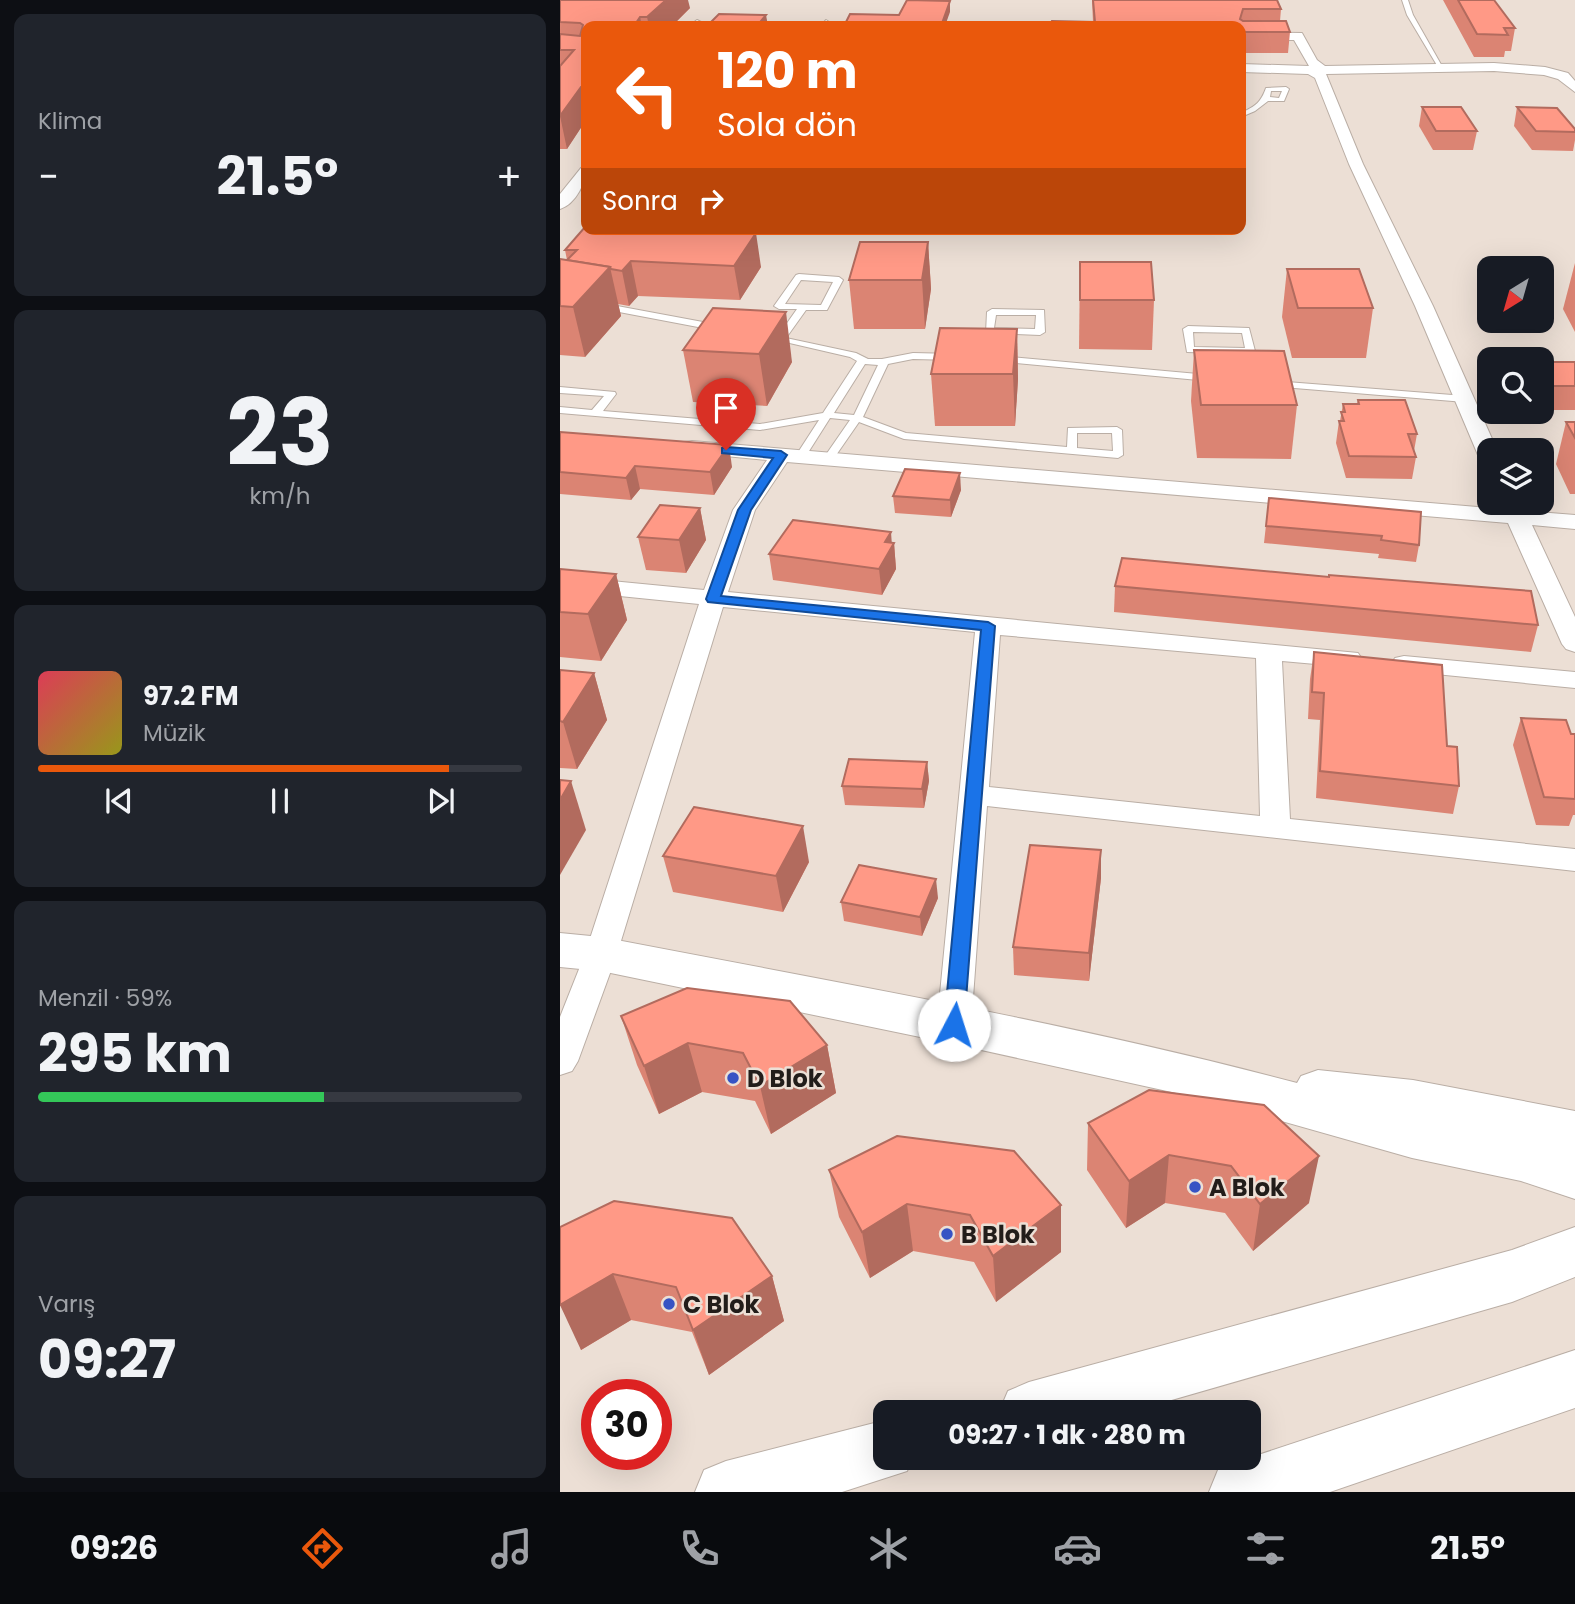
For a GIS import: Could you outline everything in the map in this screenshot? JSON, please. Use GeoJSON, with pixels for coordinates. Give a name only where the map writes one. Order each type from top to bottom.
{"type":"FeatureCollection","features":[{"type":"Feature","properties":{"kind":"street"},"geometry":{"type":"LineString","coordinates":[[1246,36],[1298,36],[1321,76],[1356,163],[1424,306],[1482,438]]}},
{"type":"Feature","properties":{"kind":"street"},"geometry":{"type":"LineString","coordinates":[[1246,68],[1440,66],[1545,71],[1563,76],[1575,88]]}},
{"type":"Feature","properties":{"kind":"street"},"geometry":{"type":"LineString","coordinates":[[560,204],[581,177]]}},
{"type":"Feature","properties":{"kind":"street"},"geometry":{"type":"LineString","coordinates":[[671,446],[1477,507]]}},
{"type":"Feature","properties":{"kind":"street"},"geometry":{"type":"LineString","coordinates":[[560,1061],[581,952],[744,510],[791,456]]}},
{"type":"Feature","properties":{"kind":"street"},"geometry":{"type":"LineString","coordinates":[[1515,515],[1575,644]]}},
{"type":"Feature","properties":{"kind":"street"},"geometry":{"type":"LineString","coordinates":[[1539,515],[1575,522]]}},
{"type":"Feature","properties":{"kind":"street"},"geometry":{"type":"LineString","coordinates":[[560,583],[1575,681]]}},
{"type":"Feature","properties":{"kind":"street"},"geometry":{"type":"LineString","coordinates":[[954,1025],[988,626]]}},
{"type":"Feature","properties":{"kind":"street"},"geometry":{"type":"LineString","coordinates":[[1269,651],[1275,826]]}},
{"type":"Feature","properties":{"kind":"street"},"geometry":{"type":"LineString","coordinates":[[973,795],[1575,860]]}},
{"type":"Feature","properties":{"kind":"street"},"geometry":{"type":"LineString","coordinates":[[581,952],[954,1025],[1208,1080],[1412,1136],[1521,1159],[1575,1177]]}},
{"type":"Feature","properties":{"kind":"street"},"geometry":{"type":"LineString","coordinates":[[1208,1080],[1413,1101],[1575,1133]]}},
{"type":"Feature","properties":{"kind":"street"},"geometry":{"type":"LineString","coordinates":[[1072,1400],[1512,1276],[1575,1252]]}},
{"type":"Feature","properties":{"kind":"street"},"geometry":{"type":"LineString","coordinates":[[1240,1492],[1575,1379]]}},
{"type":"Feature","properties":{"kind":"street"},"geometry":{"type":"LineString","coordinates":[[726,1492],[873,1453]]}},
{"type":"Feature","properties":{"kind":"lane"},"geometry":{"type":"LineString","coordinates":[[1405,0],[1410,15],[1440,66]]}},
{"type":"Feature","properties":{"kind":"lane"},"geometry":{"type":"LineString","coordinates":[[1246,113],[1266,99]]}},
{"type":"Feature","properties":{"kind":"lane"},"geometry":{"type":"LineString","coordinates":[[799,277],[839,280],[824,308],[803,307],[779,306],[799,277]]}},
{"type":"Feature","properties":{"kind":"lane"},"geometry":{"type":"LineString","coordinates":[[586,304],[729,330]]}},
{"type":"Feature","properties":{"kind":"lane"},"geometry":{"type":"LineString","coordinates":[[781,339],[803,307]]}},
{"type":"Feature","properties":{"kind":"lane"},"geometry":{"type":"LineString","coordinates":[[985,359],[1013,346],[1040,332],[1041,312],[992,312],[989,331],[1013,346],[1218,379],[1219,360]]}},
{"type":"Feature","properties":{"kind":"lane"},"geometry":{"type":"LineString","coordinates":[[1188,329],[1246,330],[1250,351],[1219,360],[1190,351],[1188,329]]}},
{"type":"Feature","properties":{"kind":"lane"},"geometry":{"type":"LineString","coordinates":[[768,337],[853,355],[861,362],[883,364],[916,355],[971,358]]}},
{"type":"Feature","properties":{"kind":"lane"},"geometry":{"type":"LineString","coordinates":[[791,456],[827,415],[861,362]]}},
{"type":"Feature","properties":{"kind":"lane"},"geometry":{"type":"LineString","coordinates":[[828,459],[857,418],[883,364]]}},
{"type":"Feature","properties":{"kind":"lane"},"geometry":{"type":"LineString","coordinates":[[1259,382],[1465,399]]}},
{"type":"Feature","properties":{"kind":"lane"},"geometry":{"type":"LineString","coordinates":[[560,390],[611,394],[595,413]]}},
{"type":"Feature","properties":{"kind":"lane"},"geometry":{"type":"LineString","coordinates":[[560,410],[760,427],[827,415],[857,418],[904,436],[1072,451],[1118,455],[1117,430],[1072,430],[1072,451]]}},
{"type":"Feature","properties":{"kind":"building"},"geometry":{"type":"Polygon","coordinates":[[[560,0],[666,0],[647,17],[640,17],[637,21],[560,22],[560,0]]]}},
{"type":"Feature","properties":{"kind":"building"},"geometry":{"type":"Polygon","coordinates":[[[907,0],[950,1],[943,21],[846,21],[850,14],[899,15],[907,0]]]}},
{"type":"Feature","properties":{"kind":"building"},"geometry":{"type":"Polygon","coordinates":[[[1093,0],[1277,0],[1281,9],[1243,9],[1240,19],[1243,21],[1095,21],[1093,0]]]}},
{"type":"Feature","properties":{"kind":"building"},"geometry":{"type":"Polygon","coordinates":[[[1458,0],[1494,0],[1515,28],[1504,28],[1508,35],[1477,34],[1458,0]]]}},
{"type":"Feature","properties":{"kind":"building"},"geometry":{"type":"Polygon","coordinates":[[[719,14],[766,15],[761,21],[712,21],[719,14]]]}},
{"type":"Feature","properties":{"kind":"building"},"geometry":{"type":"Polygon","coordinates":[[[1246,21],[1286,21],[1290,32],[1246,32],[1246,21]]]}},
{"type":"Feature","properties":{"kind":"building"},"geometry":{"type":"Polygon","coordinates":[[[581,32],[581,87],[560,116],[560,66],[574,50],[560,50],[560,34],[580,36],[581,32]]]}},
{"type":"Feature","properties":{"kind":"building"},"geometry":{"type":"Polygon","coordinates":[[[1422,107],[1461,107],[1477,131],[1436,131],[1422,107]]]}},
{"type":"Feature","properties":{"kind":"building"},"geometry":{"type":"Polygon","coordinates":[[[1517,107],[1557,108],[1575,132],[1536,131],[1517,107]]]}},
{"type":"Feature","properties":{"kind":"building"},"geometry":{"type":"Polygon","coordinates":[[[581,232],[581,235],[755,235],[734,266],[631,261],[622,271],[567,260],[577,250],[565,250],[581,232]]]}},
{"type":"Feature","properties":{"kind":"building"},"geometry":{"type":"Polygon","coordinates":[[[860,242],[928,242],[922,280],[849,280],[860,242]]]}},
{"type":"Feature","properties":{"kind":"building"},"geometry":{"type":"Polygon","coordinates":[[[560,259],[610,267],[573,307],[560,306],[560,259]]]}},
{"type":"Feature","properties":{"kind":"building"},"geometry":{"type":"Polygon","coordinates":[[[1080,262],[1151,262],[1154,300],[1080,300],[1080,262]]]}},
{"type":"Feature","properties":{"kind":"building"},"geometry":{"type":"Polygon","coordinates":[[[1287,269],[1359,269],[1373,308],[1298,308],[1287,269]]]}},
{"type":"Feature","properties":{"kind":"building"},"geometry":{"type":"Polygon","coordinates":[[[713,308],[786,312],[759,354],[683,350],[713,308]]]}},
{"type":"Feature","properties":{"kind":"building"},"geometry":{"type":"Polygon","coordinates":[[[940,328],[1017,329],[1013,374],[931,374],[940,328]]]}},
{"type":"Feature","properties":{"kind":"building"},"geometry":{"type":"Polygon","coordinates":[[[1194,350],[1284,351],[1297,405],[1201,405],[1194,350]]]}},
{"type":"Feature","properties":{"kind":"building"},"geometry":{"type":"Polygon","coordinates":[[[1554,362],[1575,362],[1575,386],[1554,386],[1554,362]]]}},
{"type":"Feature","properties":{"kind":"building"},"geometry":{"type":"Polygon","coordinates":[[[1358,400],[1405,400],[1417,434],[1408,434],[1416,457],[1349,456],[1339,421],[1344,421],[1341,412],[1345,412],[1343,404],[1359,404],[1358,400]]]}},
{"type":"Feature","properties":{"kind":"building"},"geometry":{"type":"Polygon","coordinates":[[[1566,422],[1575,422],[1575,438],[1566,422]]]}},
{"type":"Feature","properties":{"kind":"building"},"geometry":{"type":"Polygon","coordinates":[[[560,432],[729,445],[710,472],[635,466],[626,478],[560,472],[560,432]]]}},
{"type":"Feature","properties":{"kind":"building"},"geometry":{"type":"Polygon","coordinates":[[[905,469],[960,473],[950,500],[893,496],[905,469]]]}},
{"type":"Feature","properties":{"kind":"building"},"geometry":{"type":"Polygon","coordinates":[[[1269,498],[1421,512],[1419,545],[1381,540],[1382,536],[1266,526],[1269,498]]]}},
{"type":"Feature","properties":{"kind":"building"},"geometry":{"type":"Polygon","coordinates":[[[660,505],[700,508],[679,540],[638,537],[660,505]]]}},
{"type":"Feature","properties":{"kind":"building"},"geometry":{"type":"Polygon","coordinates":[[[793,520],[891,532],[885,542],[894,543],[879,569],[769,554],[793,520]]]}},
{"type":"Feature","properties":{"kind":"building"},"geometry":{"type":"Polygon","coordinates":[[[1122,558],[1329,577],[1531,591],[1538,625],[1115,586],[1122,558]]]}},
{"type":"Feature","properties":{"kind":"building"},"geometry":{"type":"Polygon","coordinates":[[[560,569],[616,574],[588,614],[560,612],[560,569]]]}},
{"type":"Feature","properties":{"kind":"building"},"geometry":{"type":"Polygon","coordinates":[[[1314,652],[1442,665],[1447,746],[1457,747],[1459,786],[1320,771],[1324,693],[1312,692],[1314,652]]]}},
{"type":"Feature","properties":{"kind":"building"},"geometry":{"type":"Polygon","coordinates":[[[560,670],[594,673],[563,722],[560,721],[560,670]]]}},
{"type":"Feature","properties":{"kind":"building"},"geometry":{"type":"Polygon","coordinates":[[[1521,718],[1566,720],[1571,734],[1575,734],[1575,799],[1544,797],[1521,718]]]}},
{"type":"Feature","properties":{"kind":"building"},"geometry":{"type":"Polygon","coordinates":[[[849,759],[927,762],[922,789],[842,786],[849,759]]]}},
{"type":"Feature","properties":{"kind":"building"},"geometry":{"type":"Polygon","coordinates":[[[560,780],[571,781],[560,800],[560,780]]]}},
{"type":"Feature","properties":{"kind":"building"},"geometry":{"type":"Polygon","coordinates":[[[694,807],[803,826],[776,876],[663,856],[694,807]]]}},
{"type":"Feature","properties":{"kind":"building"},"geometry":{"type":"Polygon","coordinates":[[[1030,845],[1101,850],[1089,953],[1013,947],[1030,845]]]}},
{"type":"Feature","properties":{"kind":"building"},"geometry":{"type":"Polygon","coordinates":[[[859,865],[936,879],[920,917],[841,902],[859,865]]]}},
{"type":"Feature","properties":{"kind":"building"},"geometry":{"type":"Polygon","coordinates":[[[687,988],[790,1001],[827,1045],[760,1086],[743,1053],[688,1043],[644,1066],[621,1016],[687,988]]]}},
{"type":"Feature","properties":{"kind":"building"},"geometry":{"type":"Polygon","coordinates":[[[1149,1090],[1264,1105],[1319,1156],[1260,1204],[1231,1166],[1169,1155],[1129,1181],[1088,1123],[1149,1090]]]}},
{"type":"Feature","properties":{"kind":"building"},"geometry":{"type":"Polygon","coordinates":[[[897,1136],[1014,1151],[1061,1205],[993,1256],[970,1215],[907,1204],[862,1232],[829,1170],[897,1136]]]}},
{"type":"Feature","properties":{"kind":"building"},"geometry":{"type":"Polygon","coordinates":[[[614,1201],[732,1218],[772,1276],[693,1330],[676,1287],[613,1274],[560,1305],[560,1227],[614,1201]]]}},
{"type":"Feature","properties":{"kind":"place","name":"D Blok"},"geometry":{"type":"Point","coordinates":[733,1078]}},
{"type":"Feature","properties":{"kind":"place","name":"A Blok"},"geometry":{"type":"Point","coordinates":[1195,1187]}},
{"type":"Feature","properties":{"kind":"place","name":"B Blok"},"geometry":{"type":"Point","coordinates":[947,1234]}},
{"type":"Feature","properties":{"kind":"place","name":"C Blok"},"geometry":{"type":"Point","coordinates":[669,1304]}},
{"type":"Feature","properties":{"kind":"route"},"geometry":{"type":"LineString","coordinates":[[726,450],[781,455],[744,510],[713,599],[988,626],[954,1025]]}}]}
